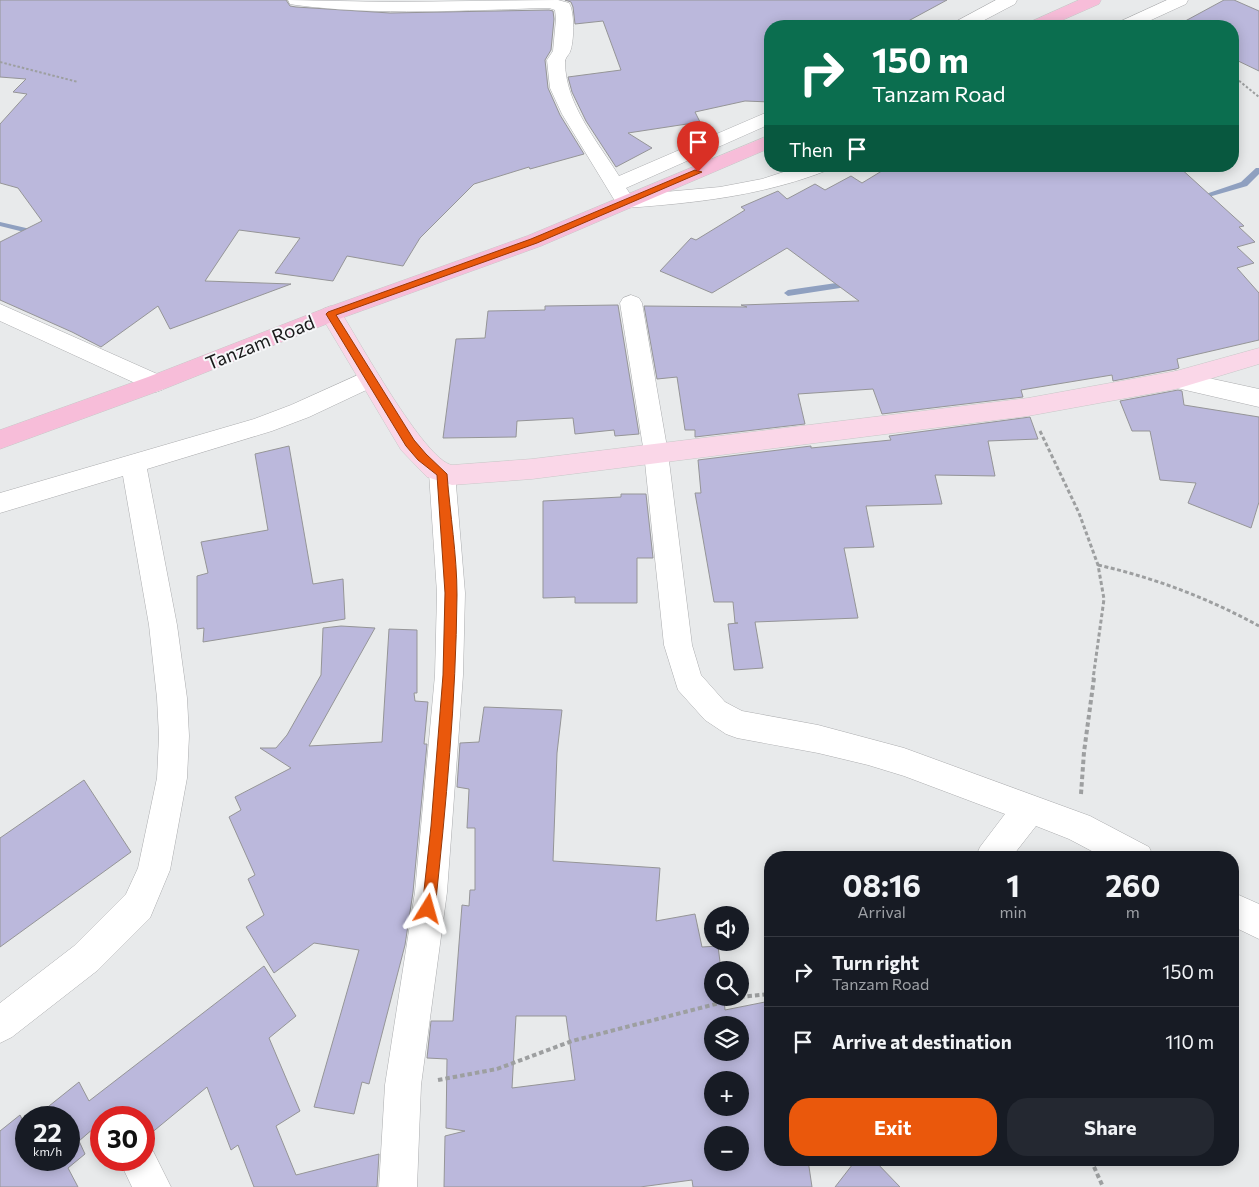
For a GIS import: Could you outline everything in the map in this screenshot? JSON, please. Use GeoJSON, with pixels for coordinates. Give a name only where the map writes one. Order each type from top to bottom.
{"type":"FeatureCollection","features":[{"type":"Feature","properties":{"kind":"highway"},"geometry":{"type":"LineString","coordinates":[[1049,20],[1093,0]]}},
{"type":"Feature","properties":{"kind":"highway","name":"Tanzam Road"},"geometry":{"type":"LineString","coordinates":[[0,440],[156,383],[331,314],[534,241],[620,194],[764,143]]}},
{"type":"Feature","properties":{"kind":"main road"},"geometry":{"type":"LineString","coordinates":[[331,314],[410,443],[422,457],[442,474],[452,475],[482,474],[1028,407],[1176,380],[1259,356]]}},
{"type":"Feature","properties":{"kind":"street"},"geometry":{"type":"LineString","coordinates":[[296,0],[355,6],[550,3],[563,7],[565,19],[562,51],[556,60],[558,88],[571,114],[620,194]]}},
{"type":"Feature","properties":{"kind":"street"},"geometry":{"type":"LineString","coordinates":[[972,20],[1009,0]]}},
{"type":"Feature","properties":{"kind":"street"},"geometry":{"type":"LineString","coordinates":[[1138,20],[1180,0]]}},
{"type":"Feature","properties":{"kind":"street"},"geometry":{"type":"LineString","coordinates":[[620,194],[764,120]]}},
{"type":"Feature","properties":{"kind":"street"},"geometry":{"type":"LineString","coordinates":[[620,194],[705,196],[751,188],[805,172]]}},
{"type":"Feature","properties":{"kind":"street"},"geometry":{"type":"LineString","coordinates":[[631,303],[656,453],[678,645],[688,681],[715,711],[737,724],[818,739],[886,756],[1079,827],[1125,851]]}},
{"type":"Feature","properties":{"kind":"street"},"geometry":{"type":"LineString","coordinates":[[0,312],[156,383]]}},
{"type":"Feature","properties":{"kind":"street"},"geometry":{"type":"LineString","coordinates":[[0,503],[207,443],[262,425],[300,411],[370,379]]}},
{"type":"Feature","properties":{"kind":"street"},"geometry":{"type":"LineString","coordinates":[[1176,380],[1259,398]]}},
{"type":"Feature","properties":{"kind":"street"},"geometry":{"type":"LineString","coordinates":[[0,1025],[86,958],[138,906],[154,870],[172,778],[174,736],[164,625],[134,463]]}},
{"type":"Feature","properties":{"kind":"street"},"geometry":{"type":"LineString","coordinates":[[398,1187],[403,1085],[431,892],[449,675],[451,593],[442,474]]}},
{"type":"Feature","properties":{"kind":"street"},"geometry":{"type":"LineString","coordinates":[[996,851],[1030,808]]}},
{"type":"Feature","properties":{"kind":"street"},"geometry":{"type":"LineString","coordinates":[[1239,912],[1259,922]]}},
{"type":"Feature","properties":{"kind":"path"},"geometry":{"type":"LineString","coordinates":[[0,62],[78,82]]}},
{"type":"Feature","properties":{"kind":"path"},"geometry":{"type":"LineString","coordinates":[[1239,81],[1259,97]]}},
{"type":"Feature","properties":{"kind":"path"},"geometry":{"type":"LineString","coordinates":[[1028,407],[1079,513],[1098,565],[1104,599],[1084,752],[1079,827]]}},
{"type":"Feature","properties":{"kind":"path"},"geometry":{"type":"LineString","coordinates":[[1098,565],[1166,582],[1222,605],[1259,626]]}},
{"type":"Feature","properties":{"kind":"path"},"geometry":{"type":"LineString","coordinates":[[749,996],[764,995]]}},
{"type":"Feature","properties":{"kind":"path"},"geometry":{"type":"LineString","coordinates":[[403,1085],[497,1069],[572,1041],[705,1006]]}},
{"type":"Feature","properties":{"kind":"path"},"geometry":{"type":"LineString","coordinates":[[1094,1166],[1103,1187]]}},
{"type":"Feature","properties":{"kind":"building"},"geometry":{"type":"Polygon","coordinates":[[[0,0],[286,0],[290,6],[296,7],[390,13],[553,11],[551,50],[545,60],[548,88],[560,115],[584,154],[530,169],[529,167],[474,184],[420,238],[403,266],[347,256],[333,281],[275,273],[300,238],[239,230],[205,281],[291,284],[170,329],[158,306],[101,347],[0,300],[0,242],[42,221],[18,188],[0,183],[0,124],[27,94],[13,92],[26,79],[0,77],[0,0]]]}},
{"type":"Feature","properties":{"kind":"building"},"geometry":{"type":"Polygon","coordinates":[[[565,0],[947,0],[910,20],[764,20],[764,102],[745,101],[695,112],[700,122],[628,133],[652,148],[616,167],[586,121],[572,92],[568,77],[621,70],[603,21],[575,24],[571,2],[565,0]]]}},
{"type":"Feature","properties":{"kind":"building"},"geometry":{"type":"Polygon","coordinates":[[[1224,0],[1234,0],[1259,11],[1259,71],[1239,61],[1239,20],[1187,20],[1224,0]]]}},
{"type":"Feature","properties":{"kind":"building"},"geometry":{"type":"Polygon","coordinates":[[[880,172],[1185,172],[1244,226],[1239,227],[1255,242],[1237,247],[1254,263],[1237,268],[1259,293],[1259,340],[1177,359],[1179,368],[1176,369],[1113,381],[1112,375],[1021,390],[1023,397],[882,414],[873,389],[798,394],[805,424],[695,437],[695,430],[685,430],[677,377],[657,379],[644,306],[747,307],[741,305],[859,301],[787,248],[712,293],[660,271],[691,238],[696,240],[745,210],[741,207],[778,191],[787,199],[815,184],[825,190],[851,176],[862,183],[880,172]]]}},
{"type":"Feature","properties":{"kind":"building"},"geometry":{"type":"Polygon","coordinates":[[[618,305],[639,434],[615,436],[614,430],[575,434],[573,418],[517,421],[516,437],[443,438],[456,339],[485,338],[488,311],[545,310],[545,306],[618,305]]]}},
{"type":"Feature","properties":{"kind":"building"},"geometry":{"type":"Polygon","coordinates":[[[1178,390],[1182,391],[1184,405],[1259,417],[1259,502],[1251,528],[1188,503],[1196,483],[1160,480],[1150,431],[1132,431],[1120,401],[1178,390]]]}},
{"type":"Feature","properties":{"kind":"building"},"geometry":{"type":"Polygon","coordinates":[[[1030,417],[1038,439],[988,441],[995,476],[935,475],[942,504],[866,506],[874,547],[844,548],[858,618],[755,622],[763,668],[734,670],[728,624],[738,623],[735,623],[733,602],[714,602],[695,493],[701,493],[698,460],[811,446],[811,448],[891,440],[889,436],[1030,417]]]}},
{"type":"Feature","properties":{"kind":"building"},"geometry":{"type":"Polygon","coordinates":[[[289,446],[313,584],[343,579],[345,619],[203,642],[204,628],[197,629],[197,576],[208,573],[201,542],[268,530],[255,454],[289,446]]]}},
{"type":"Feature","properties":{"kind":"building"},"geometry":{"type":"Polygon","coordinates":[[[621,494],[646,494],[653,558],[637,558],[637,603],[575,603],[575,597],[543,598],[543,501],[621,497],[621,494]]]}},
{"type":"Feature","properties":{"kind":"building"},"geometry":{"type":"Polygon","coordinates":[[[341,626],[375,628],[309,746],[382,742],[389,629],[417,630],[417,693],[414,693],[415,701],[428,702],[424,744],[427,744],[413,892],[405,945],[369,1084],[362,1082],[354,1114],[314,1107],[359,950],[314,943],[274,973],[246,927],[264,915],[248,879],[255,875],[229,817],[241,810],[235,797],[291,768],[260,748],[276,748],[287,735],[321,675],[323,628],[341,626]]]}},
{"type":"Feature","properties":{"kind":"building"},"geometry":{"type":"Polygon","coordinates":[[[484,707],[562,710],[557,753],[553,861],[660,868],[656,921],[695,914],[704,951],[719,951],[720,961],[704,961],[704,1006],[725,1006],[725,1010],[764,1002],[764,1166],[809,1166],[812,1187],[693,1187],[692,1180],[640,1187],[444,1187],[445,1136],[465,1131],[446,1128],[447,1059],[427,1058],[431,1021],[453,1021],[462,905],[469,906],[470,890],[475,890],[475,828],[467,828],[469,789],[457,787],[460,743],[479,742],[484,707]],[[516,1016],[512,1088],[575,1080],[566,1016],[516,1016]]]}},
{"type":"Feature","properties":{"kind":"building"},"geometry":{"type":"Polygon","coordinates":[[[84,780],[131,852],[0,947],[0,838],[84,780]]]}},
{"type":"Feature","properties":{"kind":"building"},"geometry":{"type":"Polygon","coordinates":[[[264,966],[296,1016],[269,1038],[300,1111],[276,1126],[296,1175],[379,1154],[377,1187],[254,1187],[238,1145],[231,1150],[207,1087],[155,1130],[155,1106],[90,1106],[90,1132],[80,1140],[80,1106],[49,1106],[79,1082],[89,1101],[264,966]]]}},
{"type":"Feature","properties":{"kind":"building"},"geometry":{"type":"Polygon","coordinates":[[[15,1119],[15,1171],[70,1171],[78,1187],[0,1187],[0,1131],[15,1119]]]}},
{"type":"Feature","properties":{"kind":"building"},"geometry":{"type":"Polygon","coordinates":[[[80,1143],[85,1154],[80,1158],[80,1143]]]}},
{"type":"Feature","properties":{"kind":"building"},"geometry":{"type":"Polygon","coordinates":[[[851,1166],[880,1166],[900,1187],[835,1187],[851,1166]]]}},
{"type":"Feature","properties":{"kind":"waterway"},"geometry":{"type":"LineString","coordinates":[[1198,198],[1244,184],[1259,170]]}},
{"type":"Feature","properties":{"kind":"waterway"},"geometry":{"type":"LineString","coordinates":[[0,224],[36,233]]}},
{"type":"Feature","properties":{"kind":"waterway"},"geometry":{"type":"LineString","coordinates":[[788,293],[850,284]]}},
{"type":"Feature","properties":{"kind":"route"},"geometry":{"type":"LineString","coordinates":[[428,909],[437,826],[449,675],[451,593],[442,474],[422,457],[410,443],[331,314],[534,241],[698,172]]}}]}
